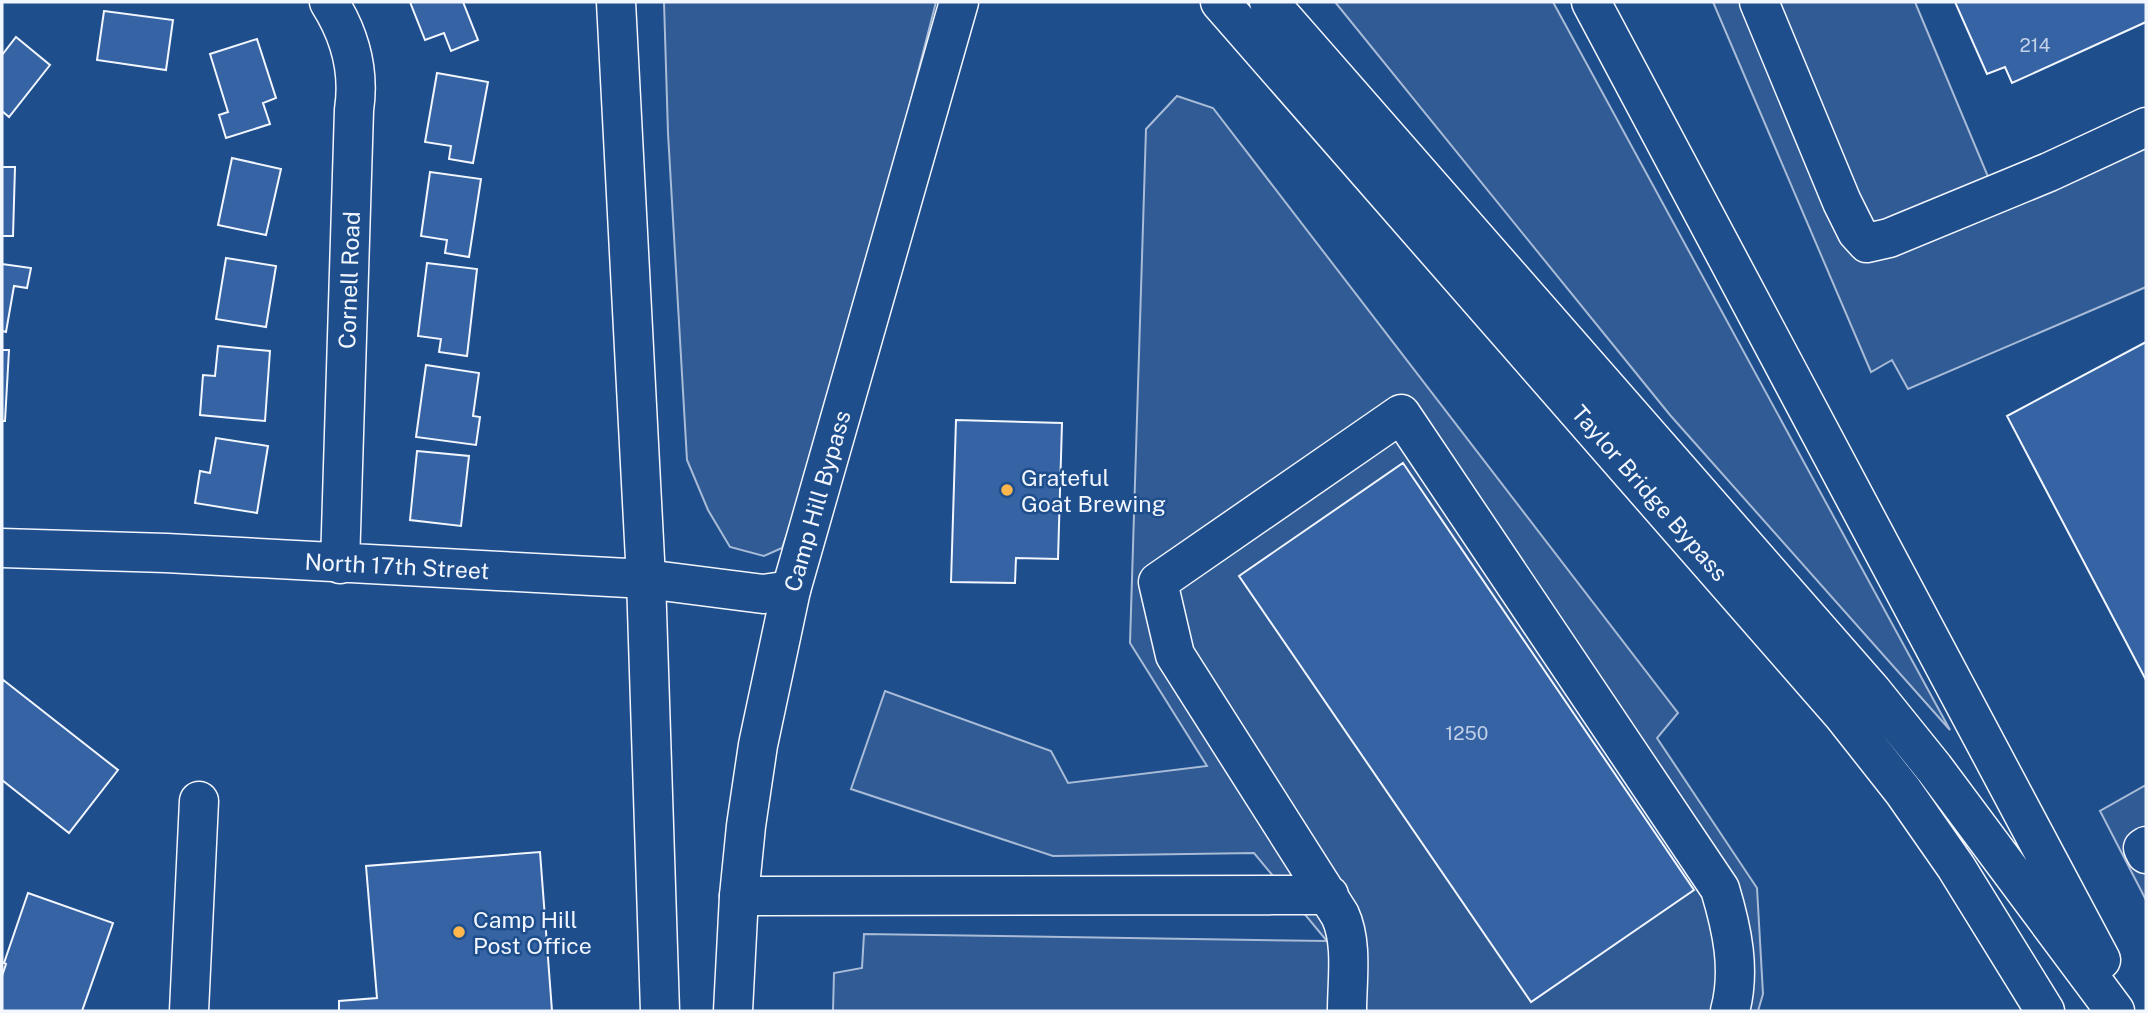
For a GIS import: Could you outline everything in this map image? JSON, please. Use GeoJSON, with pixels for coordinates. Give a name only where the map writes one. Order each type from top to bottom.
{"type":"FeatureCollection","features":[{"type":"Feature","properties":{"kind":"main road","name":"Cornell Road"},"geometry":{"type":"LineString","coordinates":[[328,2],[342,22],[354,56],[357,92],[341,564]]}},
{"type":"Feature","properties":{"kind":"main road"},"geometry":{"type":"LineString","coordinates":[[616,2],[646,579],[660,1011]]}},
{"type":"Feature","properties":{"kind":"main road","name":"Camp Hill Bypass"},"geometry":{"type":"LineString","coordinates":[[733,1011],[739,896],[758,745],[791,590],[959,2]]}},
{"type":"Feature","properties":{"kind":"main road","name":"Taylor Bridge Bypass"},"geometry":{"type":"LineString","coordinates":[[1220,2],[1843,715],[1903,791],[1956,867],[2045,1011]]}},
{"type":"Feature","properties":{"kind":"main road"},"geometry":{"type":"LineString","coordinates":[[1269,2],[1872,691],[1934,768],[2115,1011]]}},
{"type":"Feature","properties":{"kind":"main road"},"geometry":{"type":"LineString","coordinates":[[1591,2],[2128,1011]]}},
{"type":"Feature","properties":{"kind":"main road"},"geometry":{"type":"LineString","coordinates":[[1759,2],[1842,202],[1857,232],[1867,243],[1889,238],[2037,177],[2146,127]]}},
{"type":"Feature","properties":{"kind":"main road"},"geometry":{"type":"LineString","coordinates":[[1347,1011],[1345,927],[1329,895],[1175,655],[1158,582],[1401,414],[1720,889],[1733,935],[1736,992],[1730,1011]]}},
{"type":"Feature","properties":{"kind":"main road","name":"North 17th Street"},"geometry":{"type":"LineString","coordinates":[[2,548],[166,553],[646,579],[763,594],[791,590]]}},
{"type":"Feature","properties":{"kind":"main road"},"geometry":{"type":"LineString","coordinates":[[189,1011],[199,801]]}},
{"type":"Feature","properties":{"kind":"main road"},"geometry":{"type":"LineString","coordinates":[[2146,846],[2143,848],[2146,854]]}},
{"type":"Feature","properties":{"kind":"main road"},"geometry":{"type":"LineString","coordinates":[[739,896],[1329,895]]}},
{"type":"Feature","properties":{"kind":"shaded area"},"geometry":{"type":"Polygon","coordinates":[[[664,2],[936,2],[897,154],[795,511],[782,548],[764,556],[730,547],[708,510],[687,460],[668,133],[664,2]]]}},
{"type":"Feature","properties":{"kind":"shaded area"},"geometry":{"type":"Polygon","coordinates":[[[1335,2],[1553,2],[1950,730],[1670,415],[1335,2]]]}},
{"type":"Feature","properties":{"kind":"shaded area"},"geometry":{"type":"Polygon","coordinates":[[[1713,2],[1915,2],[1999,203],[2146,146],[2146,287],[1908,389],[1892,360],[1871,372],[1713,2]]]}},
{"type":"Feature","properties":{"kind":"shaded area"},"geometry":{"type":"Polygon","coordinates":[[[1177,96],[1213,108],[1678,713],[1657,738],[1757,888],[1763,994],[1758,1011],[833,1011],[834,973],[862,968],[864,934],[1327,941],[1254,853],[1053,856],[851,789],[885,691],[1051,751],[1068,783],[1207,766],[1130,643],[1146,129],[1177,96]]]}},
{"type":"Feature","properties":{"kind":"shaded area"},"geometry":{"type":"Polygon","coordinates":[[[2146,785],[2146,900],[2100,811],[2146,785]]]}},
{"type":"Feature","properties":{"kind":"building"},"geometry":{"type":"Polygon","coordinates":[[[410,2],[463,2],[478,40],[451,51],[444,33],[425,40],[410,2]]]}},
{"type":"Feature","properties":{"kind":"building"},"geometry":{"type":"Polygon","coordinates":[[[1955,2],[2146,2],[2146,22],[2012,83],[2005,67],[1987,74],[1955,2]]]}},
{"type":"Feature","properties":{"kind":"building"},"geometry":{"type":"Polygon","coordinates":[[[104,11],[173,20],[166,70],[97,60],[104,11]]]}},
{"type":"Feature","properties":{"kind":"building"},"geometry":{"type":"Polygon","coordinates":[[[16,37],[50,65],[9,117],[2,111],[2,55],[16,37]]]}},
{"type":"Feature","properties":{"kind":"building"},"geometry":{"type":"Polygon","coordinates":[[[257,39],[276,98],[263,103],[270,124],[226,138],[219,115],[228,112],[210,54],[257,39]]]}},
{"type":"Feature","properties":{"kind":"building"},"geometry":{"type":"Polygon","coordinates":[[[437,73],[488,82],[473,163],[449,159],[451,146],[425,142],[437,73]]]}},
{"type":"Feature","properties":{"kind":"building"},"geometry":{"type":"Polygon","coordinates":[[[232,158],[281,169],[266,235],[218,225],[232,158]]]}},
{"type":"Feature","properties":{"kind":"building"},"geometry":{"type":"Polygon","coordinates":[[[2,167],[15,167],[13,236],[2,236],[2,167]]]}},
{"type":"Feature","properties":{"kind":"building"},"geometry":{"type":"Polygon","coordinates":[[[430,172],[481,179],[469,257],[445,253],[447,240],[421,236],[430,172]]]}},
{"type":"Feature","properties":{"kind":"building"},"geometry":{"type":"Polygon","coordinates":[[[226,258],[276,266],[266,327],[216,319],[226,258]]]}},
{"type":"Feature","properties":{"kind":"building"},"geometry":{"type":"Polygon","coordinates":[[[427,263],[477,269],[467,356],[439,352],[441,339],[418,336],[427,263]]]}},
{"type":"Feature","properties":{"kind":"building"},"geometry":{"type":"Polygon","coordinates":[[[2,264],[31,268],[27,288],[14,286],[6,332],[2,331],[2,264]]]}},
{"type":"Feature","properties":{"kind":"building"},"geometry":{"type":"Polygon","coordinates":[[[2146,342],[2146,680],[2007,416],[2146,342]]]}},
{"type":"Feature","properties":{"kind":"building"},"geometry":{"type":"Polygon","coordinates":[[[218,346],[270,351],[265,421],[200,415],[203,375],[215,376],[218,346]]]}},
{"type":"Feature","properties":{"kind":"building"},"geometry":{"type":"Polygon","coordinates":[[[2,350],[9,350],[5,421],[2,421],[2,350]]]}},
{"type":"Feature","properties":{"kind":"building"},"geometry":{"type":"Polygon","coordinates":[[[426,365],[479,373],[473,416],[480,417],[476,445],[416,437],[426,365]]]}},
{"type":"Feature","properties":{"kind":"building","name":"Grateful Goat Brewing"},"geometry":{"type":"Polygon","coordinates":[[[956,420],[1062,423],[1058,559],[1016,558],[1015,583],[951,582],[956,420]]]}},
{"type":"Feature","properties":{"kind":"building"},"geometry":{"type":"Polygon","coordinates":[[[216,438],[268,446],[257,513],[195,503],[200,471],[210,473],[216,438]]]}},
{"type":"Feature","properties":{"kind":"building"},"geometry":{"type":"Polygon","coordinates":[[[417,451],[469,456],[461,526],[410,520],[417,451]]]}},
{"type":"Feature","properties":{"kind":"building"},"geometry":{"type":"Polygon","coordinates":[[[1403,463],[1694,890],[1531,1002],[1239,576],[1403,463]]]}},
{"type":"Feature","properties":{"kind":"building"},"geometry":{"type":"Polygon","coordinates":[[[2,679],[118,770],[69,833],[2,780],[2,679]]]}},
{"type":"Feature","properties":{"kind":"building","name":"Camp Hill Post Office"},"geometry":{"type":"Polygon","coordinates":[[[540,852],[552,1011],[339,1011],[339,1001],[377,998],[366,866],[540,852]]]}},
{"type":"Feature","properties":{"kind":"building"},"geometry":{"type":"Polygon","coordinates":[[[28,893],[113,923],[82,1011],[2,1011],[4,963],[28,893]]]}},
{"type":"Feature","properties":{"kind":"place","name":"Grateful Goat Brewing"},"geometry":{"type":"Point","coordinates":[1007,490]}},
{"type":"Feature","properties":{"kind":"place","name":"Camp Hill Post Office"},"geometry":{"type":"Point","coordinates":[459,932]}}]}
